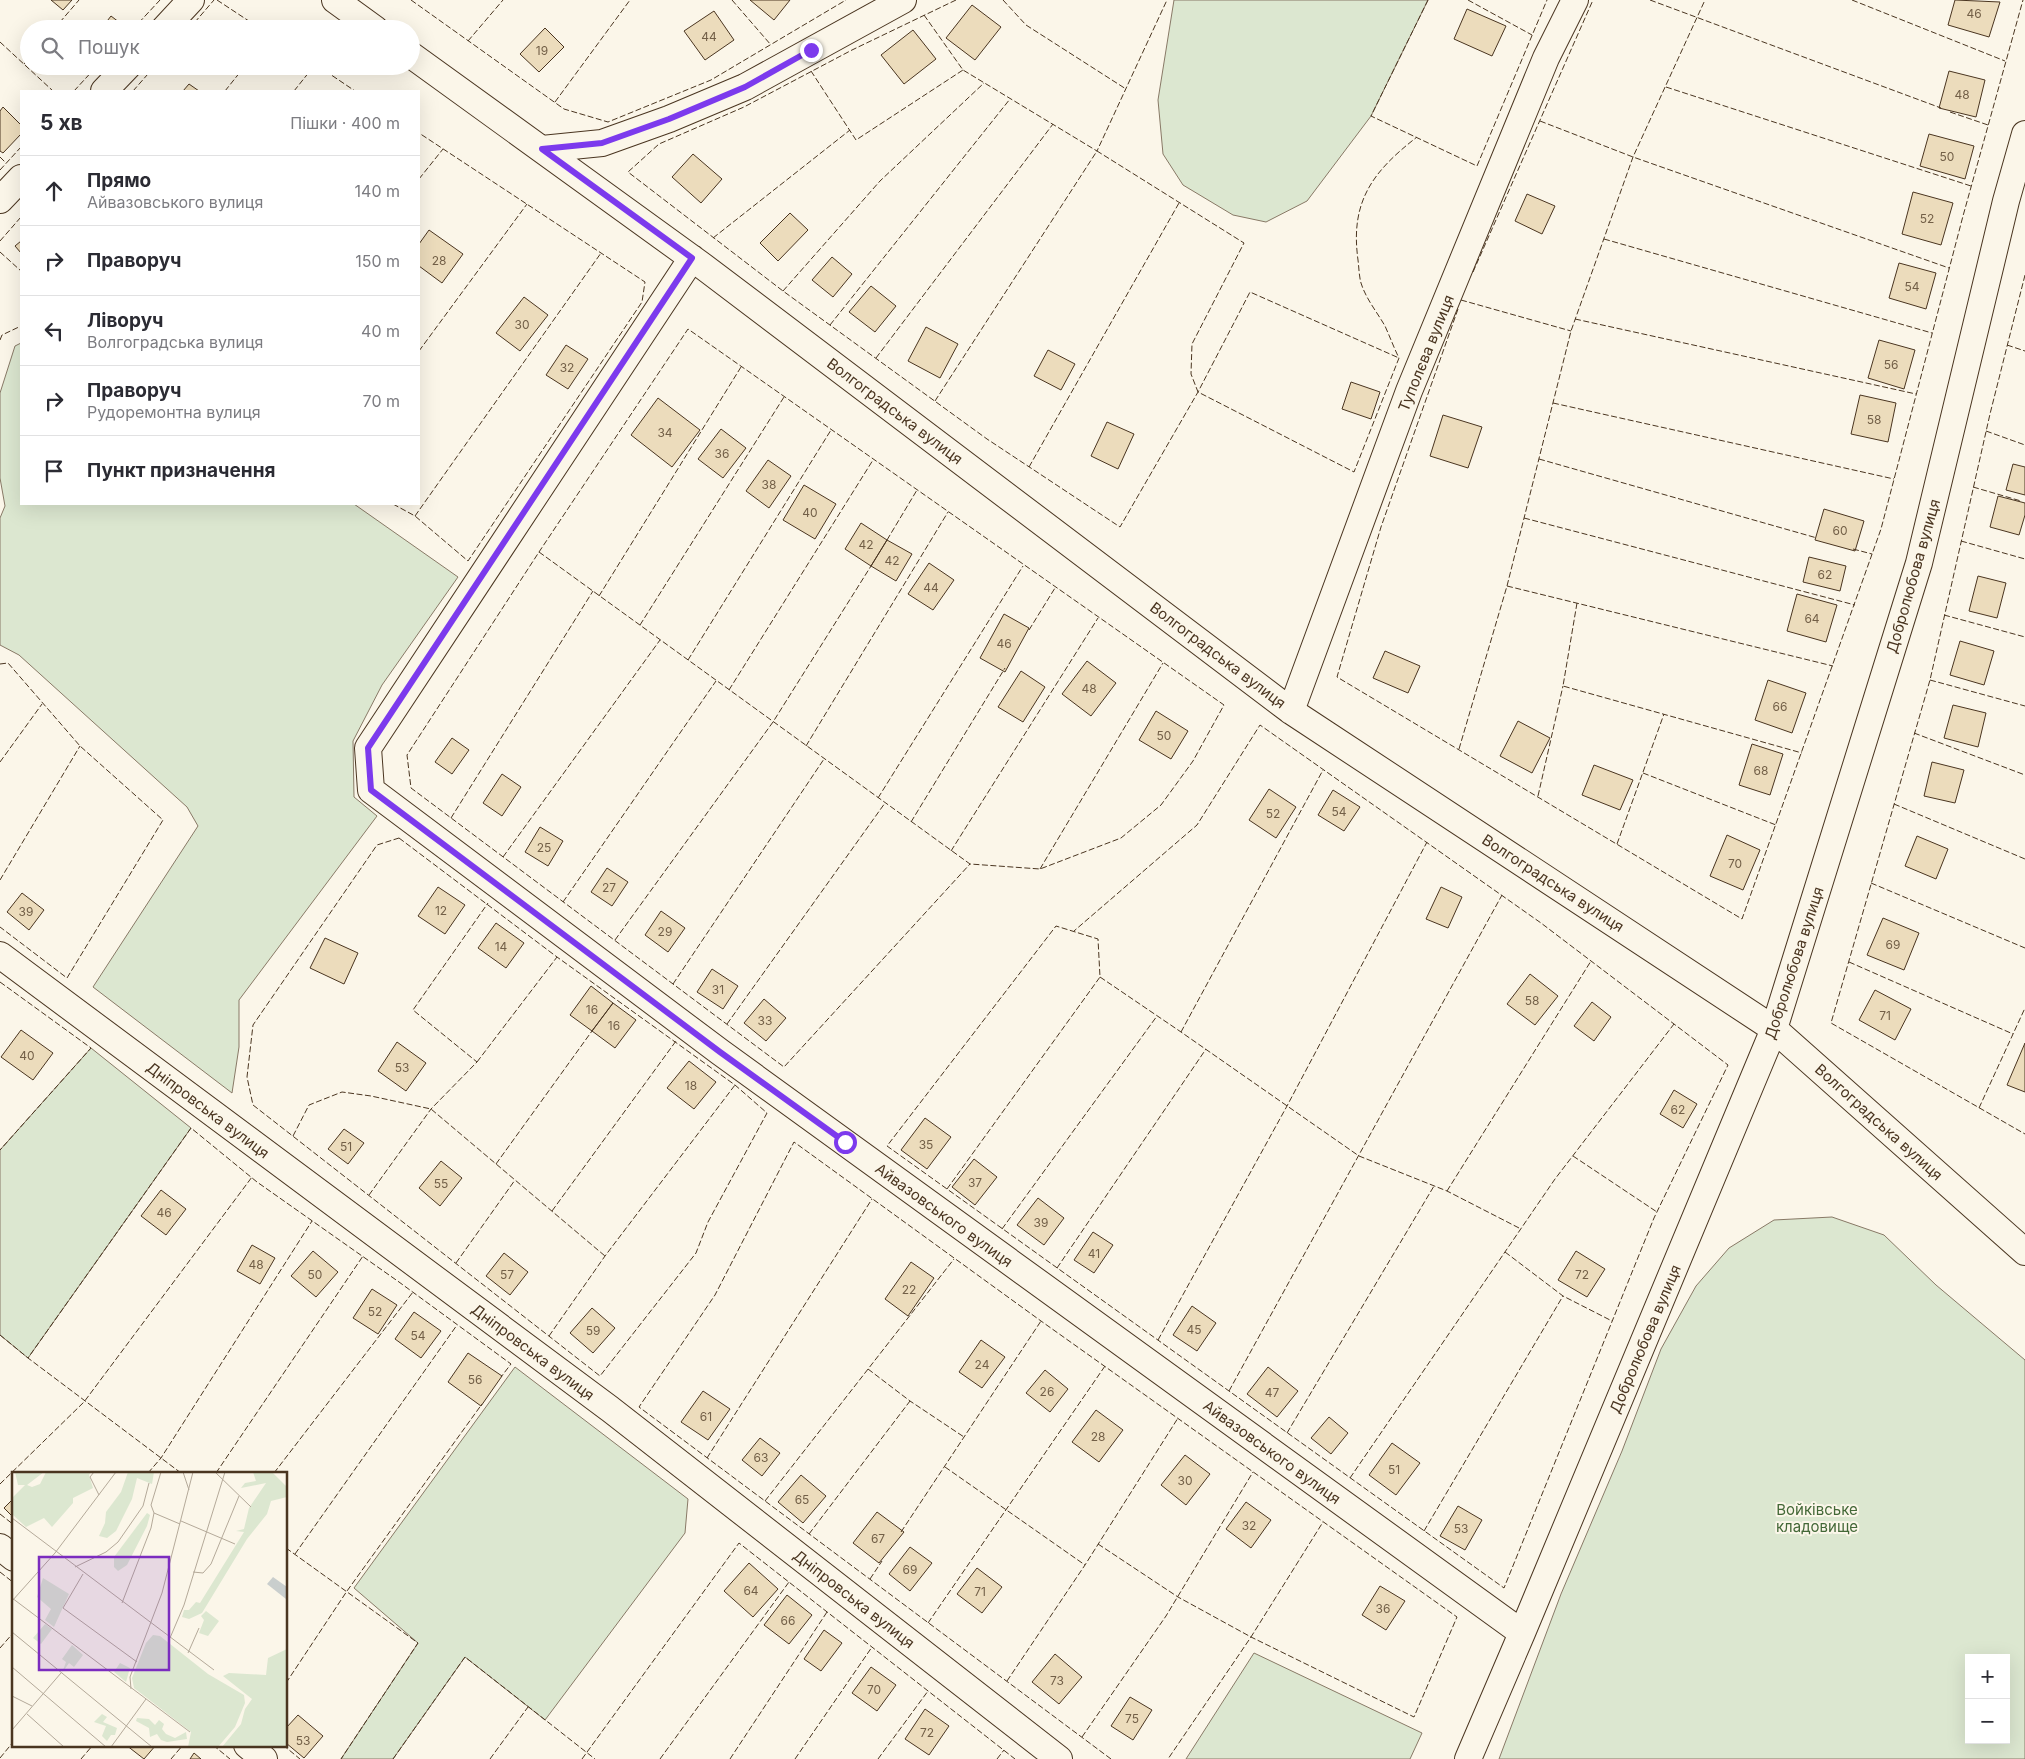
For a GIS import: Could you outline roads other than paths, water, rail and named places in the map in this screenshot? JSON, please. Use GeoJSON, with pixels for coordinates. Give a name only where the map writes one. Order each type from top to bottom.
{"type":"FeatureCollection","features":[{"type":"Feature","properties":{"kind":"street"},"geometry":{"type":"LineString","coordinates":[[172,20],[191,0]]}},
{"type":"Feature","properties":{"kind":"street"},"geometry":{"type":"LineString","coordinates":[[335,0],[363,20]]}},
{"type":"Feature","properties":{"kind":"street"},"geometry":{"type":"LineString","coordinates":[[542,149],[602,143],[669,119],[745,87],[903,0]]}},
{"type":"Feature","properties":{"kind":"street","name":"Туполєва вулиця"},"geometry":{"type":"LineString","coordinates":[[1291,711],[1409,391],[1546,58],[1575,0]]}},
{"type":"Feature","properties":{"kind":"street","name":"Волгоградська вулиця"},"geometry":{"type":"LineString","coordinates":[[420,61],[692,258],[1291,711],[1774,1029],[2025,1252]]}},
{"type":"Feature","properties":{"kind":"street"},"geometry":{"type":"LineString","coordinates":[[105,90],[119,75]]}},
{"type":"Feature","properties":{"kind":"street","name":"Добролюбова вулиця"},"geometry":{"type":"LineString","coordinates":[[1468,1759],[1774,1029],[1919,563],[2004,210],[2025,134]]}},
{"type":"Feature","properties":{"kind":"street"},"geometry":{"type":"LineString","coordinates":[[0,200],[20,179]]}},
{"type":"Feature","properties":{"kind":"street","name":"Айвазовського вулиця"},"geometry":{"type":"LineString","coordinates":[[692,258],[368,748],[371,790],[720,1052],[1522,1633]]}},
{"type":"Feature","properties":{"kind":"street","name":"Дніпровська вулиця"},"geometry":{"type":"LineString","coordinates":[[0,955],[610,1409],[1059,1759]]}},
{"type":"Feature","properties":{"kind":"street"},"geometry":{"type":"LineString","coordinates":[[0,1547],[12,1556]]}},
{"type":"Feature","properties":{"kind":"street"},"geometry":{"type":"LineString","coordinates":[[248,1746],[264,1759]]}},
{"type":"Feature","properties":{"kind":"park label","name":"Войківське кладовище"},"geometry":{"type":"Point","coordinates":[1817,1518]}}]}
